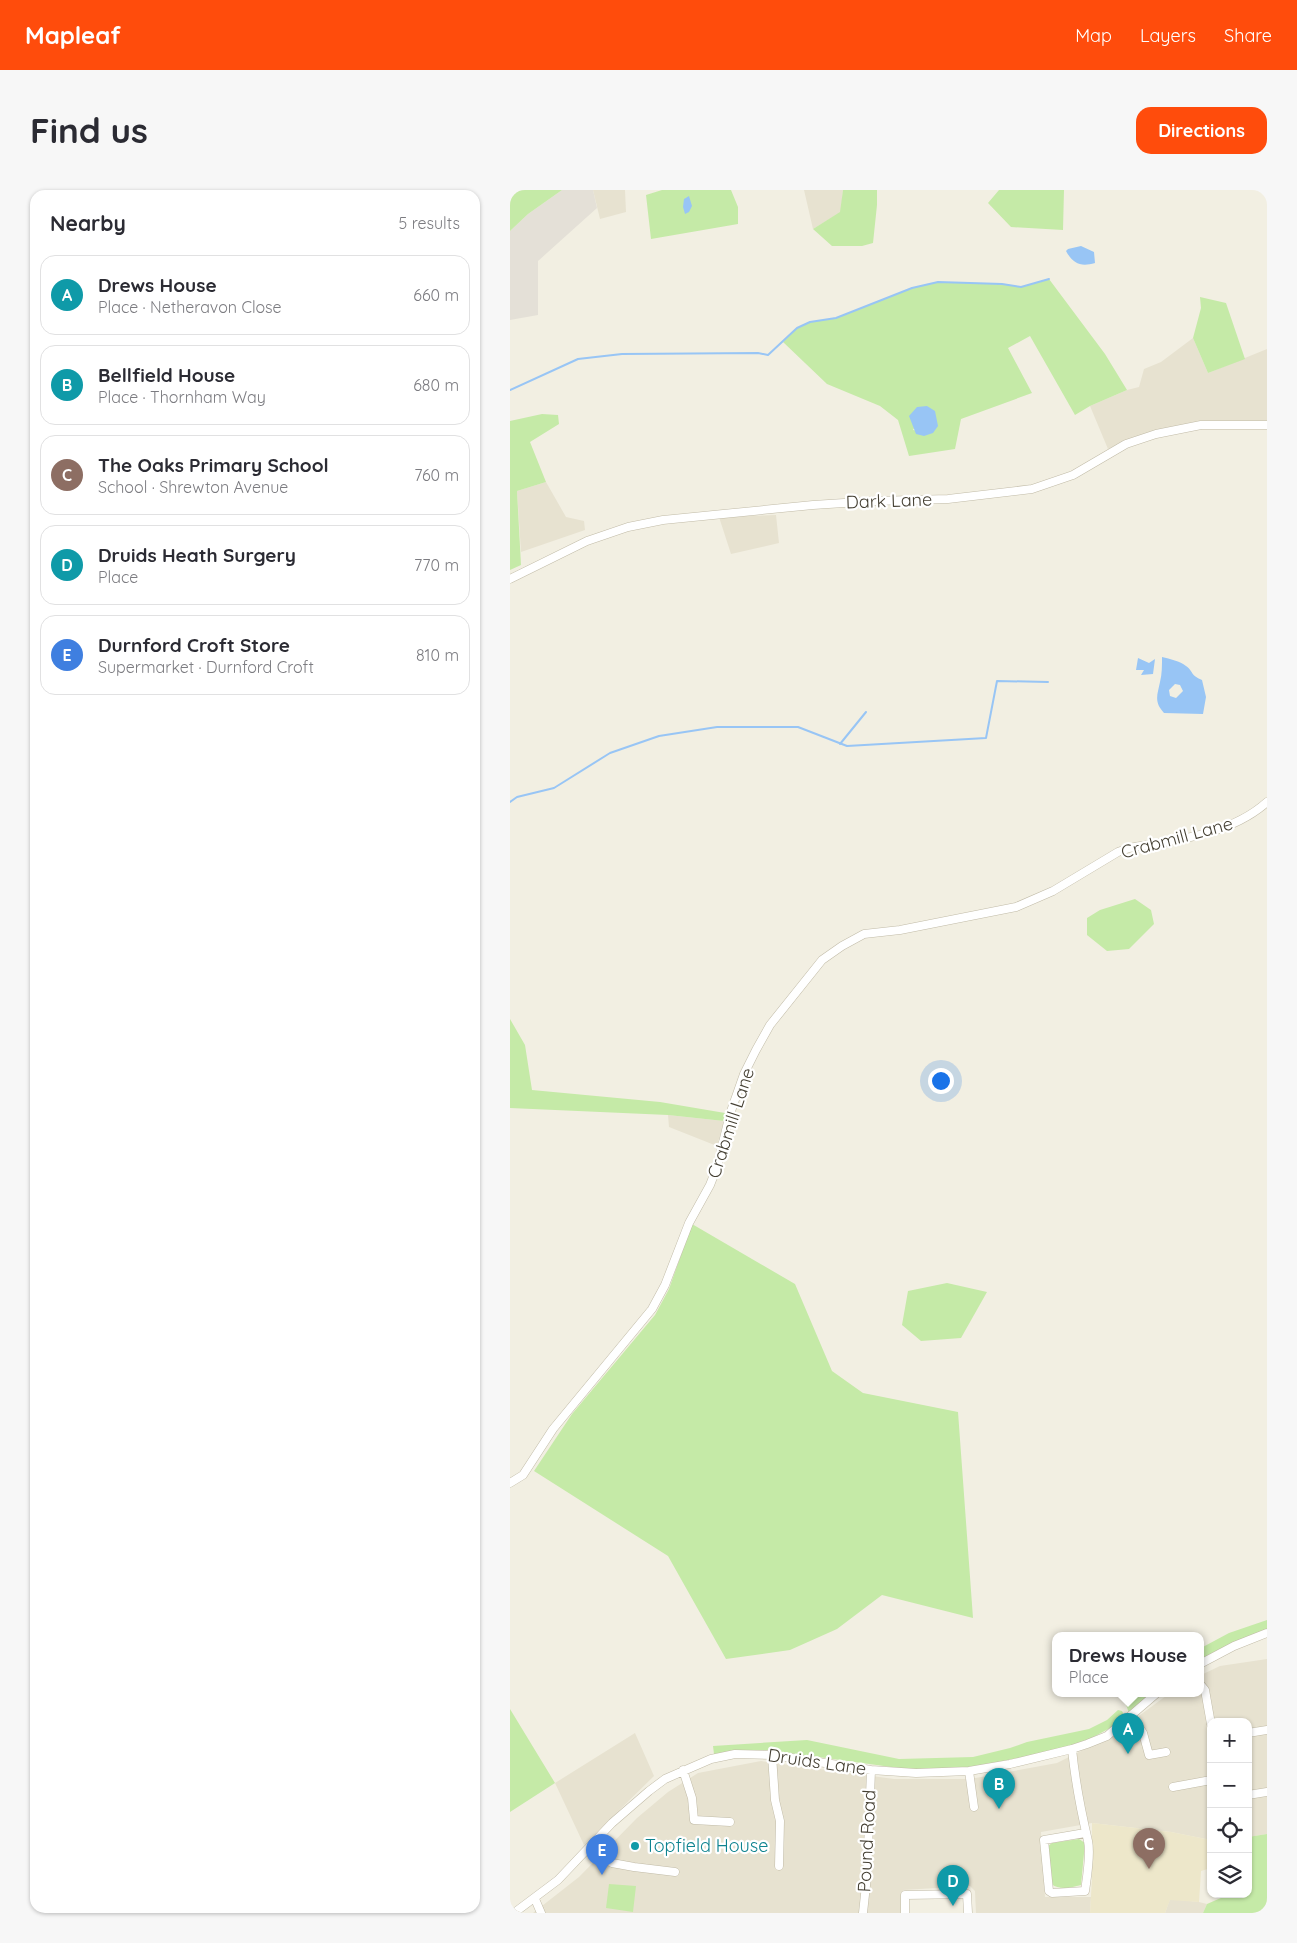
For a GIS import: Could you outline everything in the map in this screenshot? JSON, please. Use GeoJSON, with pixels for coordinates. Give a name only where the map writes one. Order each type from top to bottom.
{"type":"FeatureCollection","features":[{"type":"Feature","properties":{"kind":"street","name":"Dark Lane"},"geometry":{"type":"LineString","coordinates":[[510,579],[587,541],[628,527],[706,514],[785,509],[813,504],[948,499],[1032,489],[1073,475],[1126,444],[1156,434],[1201,425],[1267,425]]}},
{"type":"Feature","properties":{"kind":"street","name":"Crabmill Lane"},"geometry":{"type":"LineString","coordinates":[[510,1483],[523,1475],[553,1429],[652,1309],[665,1285],[689,1224],[710,1185],[717,1167],[730,1114],[744,1074],[770,1025],[822,960],[864,934],[900,930],[1016,906],[1053,891],[1118,852],[1129,848],[1212,832],[1251,815],[1267,802]]}},
{"type":"Feature","properties":{"kind":"street"},"geometry":{"type":"LineString","coordinates":[[1204,1662],[1234,1646],[1267,1633]]}},
{"type":"Feature","properties":{"kind":"street"},"geometry":{"type":"LineString","coordinates":[[1204,1689],[1210,1718]]}},
{"type":"Feature","properties":{"kind":"street","name":"Druids Lane"},"geometry":{"type":"LineString","coordinates":[[514,1913],[558,1880],[628,1808],[665,1779],[711,1759],[729,1755],[772,1755],[871,1770],[916,1773],[969,1771],[1072,1749],[1107,1736],[1152,1697]]}},
{"type":"Feature","properties":{"kind":"street"},"geometry":{"type":"LineString","coordinates":[[1131,1715],[1143,1733],[1149,1755],[1166,1752]]}},
{"type":"Feature","properties":{"kind":"street"},"geometry":{"type":"LineString","coordinates":[[1252,1732],[1267,1730]]}},
{"type":"Feature","properties":{"kind":"street"},"geometry":{"type":"LineString","coordinates":[[1072,1749],[1076,1784],[1088,1842],[1085,1891],[1052,1893],[1049,1891],[1044,1840],[1085,1834]]}},
{"type":"Feature","properties":{"kind":"street"},"geometry":{"type":"LineString","coordinates":[[772,1755],[775,1800],[780,1821],[779,1866]]}},
{"type":"Feature","properties":{"kind":"street"},"geometry":{"type":"LineString","coordinates":[[683,1770],[692,1798],[694,1820],[730,1822]]}},
{"type":"Feature","properties":{"kind":"street","name":"Pound Road"},"geometry":{"type":"LineString","coordinates":[[863,1913],[867,1876],[871,1770]]}},
{"type":"Feature","properties":{"kind":"street"},"geometry":{"type":"LineString","coordinates":[[969,1771],[974,1807]]}},
{"type":"Feature","properties":{"kind":"street"},"geometry":{"type":"LineString","coordinates":[[1173,1787],[1207,1781]]}},
{"type":"Feature","properties":{"kind":"street"},"geometry":{"type":"LineString","coordinates":[[1252,1795],[1267,1792]]}},
{"type":"Feature","properties":{"kind":"street"},"geometry":{"type":"LineString","coordinates":[[589,1849],[612,1863],[675,1872]]}},
{"type":"Feature","properties":{"kind":"street"},"geometry":{"type":"LineString","coordinates":[[905,1913],[905,1894],[967,1894],[968,1913]]}},
{"type":"Feature","properties":{"kind":"street"},"geometry":{"type":"LineString","coordinates":[[535,1899],[541,1913]]}},
{"type":"Feature","properties":{"kind":"shaded area"},"geometry":{"type":"Polygon","coordinates":[[[562,190],[593,190],[597,208],[538,261],[538,315],[510,320],[510,231],[528,214],[562,190]]]}},
{"type":"Feature","properties":{"kind":"shaded area"},"geometry":{"type":"Polygon","coordinates":[[[593,190],[625,190],[626,212],[600,219],[593,190]]]}},
{"type":"Feature","properties":{"kind":"shaded area"},"geometry":{"type":"Polygon","coordinates":[[[804,190],[843,190],[841,212],[813,229],[804,190]]]}},
{"type":"Feature","properties":{"kind":"shaded area"},"geometry":{"type":"Polygon","coordinates":[[[1193,338],[1208,373],[1267,349],[1267,421],[1183,425],[1134,437],[1108,449],[1090,406],[1127,390],[1139,387],[1144,369],[1161,362],[1193,338]]]}},
{"type":"Feature","properties":{"kind":"shaded area"},"geometry":{"type":"Polygon","coordinates":[[[546,482],[566,517],[584,521],[585,530],[521,552],[517,491],[546,482]]]}},
{"type":"Feature","properties":{"kind":"shaded area"},"geometry":{"type":"Polygon","coordinates":[[[776,515],[779,543],[731,554],[719,517],[776,515]]]}},
{"type":"Feature","properties":{"kind":"shaded area"},"geometry":{"type":"Polygon","coordinates":[[[668,1115],[724,1121],[717,1146],[669,1127],[668,1115]]]}},
{"type":"Feature","properties":{"kind":"shaded area"},"geometry":{"type":"Polygon","coordinates":[[[1267,1659],[1267,1834],[1252,1836],[1252,1718],[1207,1718],[1207,1839],[1171,1832],[1092,1823],[1041,1832],[1045,1897],[1091,1897],[1090,1913],[976,1913],[975,1891],[970,1886],[903,1890],[902,1913],[533,1913],[579,1877],[637,1818],[668,1792],[698,1773],[761,1761],[894,1779],[970,1779],[1057,1763],[1113,1735],[1165,1697],[1204,1697],[1204,1674],[1220,1666],[1267,1659]]]}},
{"type":"Feature","properties":{"kind":"shaded area"},"geometry":{"type":"Polygon","coordinates":[[[635,1733],[654,1776],[584,1845],[555,1783],[635,1733]]]}},
{"type":"Feature","properties":{"kind":"shaded area"},"geometry":{"type":"Polygon","coordinates":[[[1092,1823],[1171,1832],[1207,1839],[1207,1869],[1201,1871],[1199,1902],[1170,1900],[1165,1913],[1090,1913],[1092,1823]]]}},
{"type":"Feature","properties":{"kind":"shaded area"},"geometry":{"type":"Polygon","coordinates":[[[1170,1899],[1207,1904],[1203,1913],[1165,1913],[1170,1899]]]}},
{"type":"Feature","properties":{"kind":"green space"},"geometry":{"type":"Polygon","coordinates":[[[510,190],[562,190],[528,214],[510,231],[510,190]]]}},
{"type":"Feature","properties":{"kind":"green space"},"geometry":{"type":"Polygon","coordinates":[[[662,190],[731,190],[738,207],[738,224],[651,239],[646,195],[662,190]]]}},
{"type":"Feature","properties":{"kind":"green space"},"geometry":{"type":"Polygon","coordinates":[[[843,190],[877,190],[873,243],[862,246],[832,246],[813,229],[840,212],[843,190]]]}},
{"type":"Feature","properties":{"kind":"green space"},"geometry":{"type":"Polygon","coordinates":[[[999,190],[1064,190],[1063,230],[1011,227],[988,203],[999,190]]]}},
{"type":"Feature","properties":{"kind":"green space"},"geometry":{"type":"Polygon","coordinates":[[[1049,279],[1105,354],[1127,390],[1090,406],[1075,415],[1030,336],[1008,348],[1032,393],[961,419],[955,449],[909,456],[898,420],[880,406],[827,384],[783,342],[797,328],[810,322],[836,318],[912,288],[938,282],[1002,284],[1021,287],[1049,279]],[[927,406],[913,430],[933,433],[927,406]]]}},
{"type":"Feature","properties":{"kind":"green space"},"geometry":{"type":"Polygon","coordinates":[[[1200,297],[1226,303],[1245,359],[1208,373],[1193,338],[1201,308],[1200,297]]]}},
{"type":"Feature","properties":{"kind":"green space"},"geometry":{"type":"Polygon","coordinates":[[[542,414],[558,415],[559,424],[530,442],[546,482],[517,491],[521,565],[510,570],[510,421],[542,414]]]}},
{"type":"Feature","properties":{"kind":"green space"},"geometry":{"type":"Polygon","coordinates":[[[1135,899],[1151,910],[1154,924],[1129,949],[1107,951],[1087,935],[1087,918],[1100,910],[1135,899]]]}},
{"type":"Feature","properties":{"kind":"green space"},"geometry":{"type":"Polygon","coordinates":[[[510,1019],[525,1045],[532,1090],[660,1102],[725,1113],[724,1121],[668,1115],[510,1108],[510,1019]]]}},
{"type":"Feature","properties":{"kind":"green space"},"geometry":{"type":"Polygon","coordinates":[[[692,1224],[795,1284],[832,1371],[863,1393],[958,1412],[973,1618],[882,1595],[837,1629],[790,1650],[726,1659],[668,1556],[534,1471],[572,1414],[655,1315],[669,1289],[692,1224]]]}},
{"type":"Feature","properties":{"kind":"green space"},"geometry":{"type":"Polygon","coordinates":[[[947,1283],[987,1292],[961,1338],[921,1341],[902,1325],[908,1291],[947,1283]]]}},
{"type":"Feature","properties":{"kind":"green space"},"geometry":{"type":"Polygon","coordinates":[[[1267,1620],[1267,1630],[1204,1659],[1204,1646],[1229,1633],[1267,1620]]]}},
{"type":"Feature","properties":{"kind":"green space"},"geometry":{"type":"Polygon","coordinates":[[[1131,1697],[1147,1697],[1129,1713],[1125,1702],[1131,1697]]]}},
{"type":"Feature","properties":{"kind":"green space"},"geometry":{"type":"Polygon","coordinates":[[[510,1709],[555,1783],[510,1812],[510,1709]]]}},
{"type":"Feature","properties":{"kind":"green space"},"geometry":{"type":"Polygon","coordinates":[[[1118,1710],[1122,1711],[1124,1715],[1112,1727],[1084,1742],[1034,1755],[967,1768],[913,1770],[767,1750],[714,1754],[713,1746],[807,1740],[899,1759],[973,1757],[1027,1742],[1089,1729],[1107,1720],[1118,1710]]]}},
{"type":"Feature","properties":{"kind":"green space"},"geometry":{"type":"Polygon","coordinates":[[[1267,1834],[1267,1913],[1203,1913],[1207,1904],[1221,1898],[1252,1898],[1252,1836],[1267,1834]]]}},
{"type":"Feature","properties":{"kind":"green space"},"geometry":{"type":"Polygon","coordinates":[[[1079,1839],[1085,1843],[1081,1885],[1065,1888],[1054,1886],[1051,1884],[1048,1846],[1052,1843],[1079,1839]]]}},
{"type":"Feature","properties":{"kind":"green space"},"geometry":{"type":"Polygon","coordinates":[[[609,1884],[636,1886],[633,1912],[606,1908],[609,1884]]]}},
{"type":"Feature","properties":{"kind":"water"},"geometry":{"type":"Polygon","coordinates":[[[689,196],[692,206],[689,212],[685,214],[683,207],[684,199],[689,196]]]}},
{"type":"Feature","properties":{"kind":"water"},"geometry":{"type":"Polygon","coordinates":[[[1081,246],[1094,252],[1095,263],[1086,265],[1075,262],[1066,251],[1081,246]]]}},
{"type":"Feature","properties":{"kind":"water"},"geometry":{"type":"Polygon","coordinates":[[[927,406],[935,411],[938,426],[933,433],[924,436],[916,434],[909,416],[917,407],[927,406]]]}},
{"type":"Feature","properties":{"kind":"water"},"geometry":{"type":"Polygon","coordinates":[[[1162,657],[1181,663],[1202,680],[1206,697],[1203,714],[1164,713],[1161,709],[1157,699],[1162,657]],[[1175,684],[1169,690],[1170,696],[1176,698],[1183,691],[1180,685],[1175,684]]]}},
{"type":"Feature","properties":{"kind":"water"},"geometry":{"type":"Polygon","coordinates":[[[1138,658],[1149,663],[1155,659],[1153,674],[1141,675],[1144,670],[1136,670],[1138,658]]]}},
{"type":"Feature","properties":{"kind":"waterway"},"geometry":{"type":"LineString","coordinates":[[510,390],[578,359],[622,354],[758,353],[768,355],[797,328],[810,322],[836,318],[912,288],[938,282],[1002,284],[1021,287],[1049,279]]}},
{"type":"Feature","properties":{"kind":"waterway"},"geometry":{"type":"LineString","coordinates":[[510,802],[517,797],[554,788],[610,753],[659,736],[717,727],[798,727],[847,746],[986,738],[997,681],[1048,682]]}},
{"type":"Feature","properties":{"kind":"waterway"},"geometry":{"type":"LineString","coordinates":[[840,744],[866,712]]}},
{"type":"Feature","properties":{"kind":"place","name":"Drews House"},"geometry":{"type":"Point","coordinates":[1128,1754]}},
{"type":"Feature","properties":{"kind":"place","name":"Bellfield House"},"geometry":{"type":"Point","coordinates":[999,1809]}},
{"type":"Feature","properties":{"kind":"place","name":"Topfield House"},"geometry":{"type":"Point","coordinates":[635,1846]}},
{"type":"Feature","properties":{"kind":"place","name":"The Oaks Primary School"},"geometry":{"type":"Point","coordinates":[1149,1869]}},
{"type":"Feature","properties":{"kind":"place","name":"Durnford Croft Store"},"geometry":{"type":"Point","coordinates":[602,1875]}},
{"type":"Feature","properties":{"kind":"place","name":"Druids Heath Surgery"},"geometry":{"type":"Point","coordinates":[953,1906]}}]}
